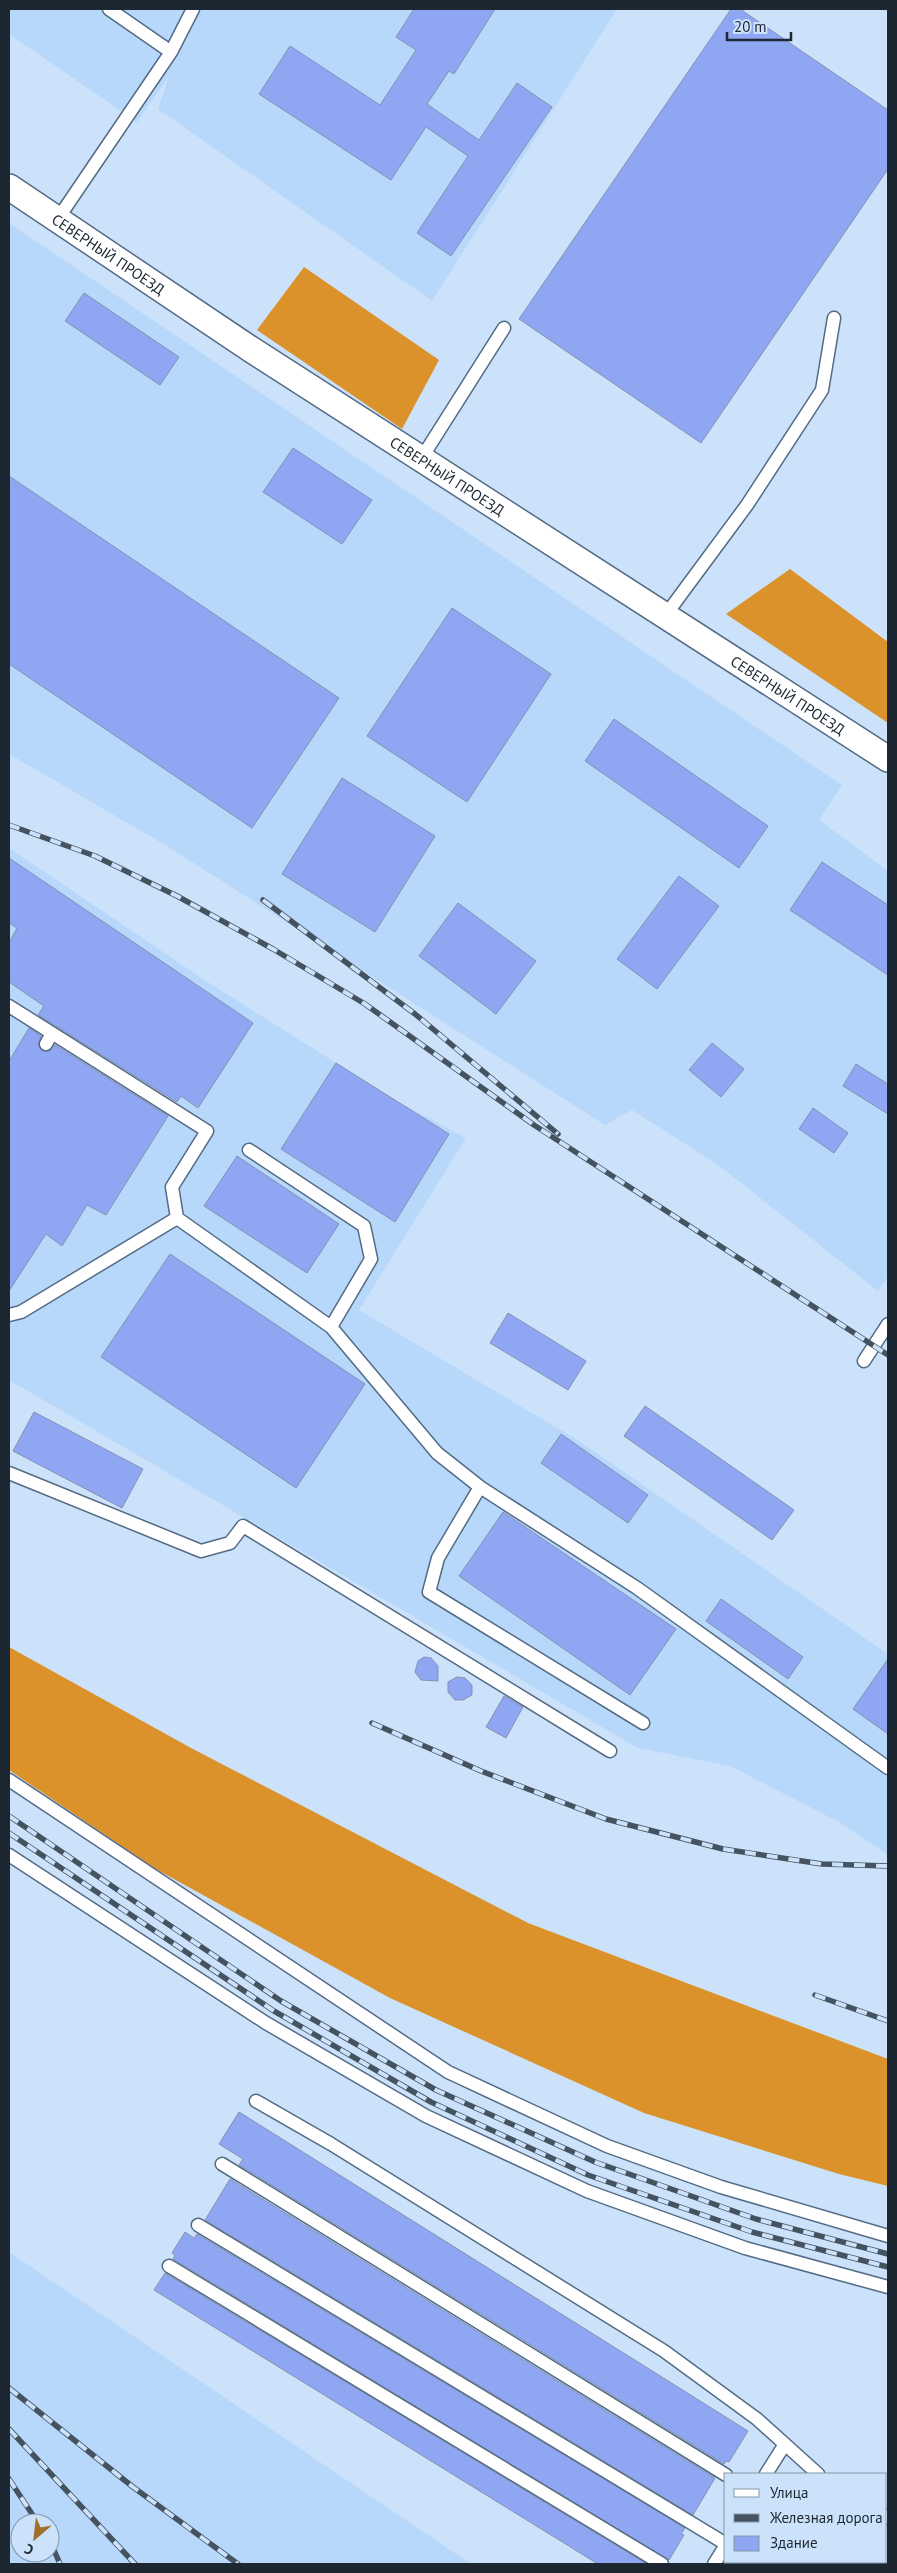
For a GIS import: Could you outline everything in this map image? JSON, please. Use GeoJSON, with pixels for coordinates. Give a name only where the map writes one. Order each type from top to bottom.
{"type":"FeatureCollection","features":[{"type":"Feature","properties":{"kind":"street","name":"СЕВЕРНЫЙ ПРОЕЗД"},"geometry":{"type":"LineString","coordinates":[[9,187],[56,220],[421,459],[888,759]]}},
{"type":"Feature","properties":{"kind":"lane"},"geometry":{"type":"LineString","coordinates":[[109,9],[171,52]]}},
{"type":"Feature","properties":{"kind":"lane"},"geometry":{"type":"LineString","coordinates":[[56,220],[171,52],[193,9]]}},
{"type":"Feature","properties":{"kind":"lane"},"geometry":{"type":"LineString","coordinates":[[665,616],[762,484],[822,390],[834,318]]}},
{"type":"Feature","properties":{"kind":"lane"},"geometry":{"type":"LineString","coordinates":[[421,459],[504,328]]}},
{"type":"Feature","properties":{"kind":"lane"},"geometry":{"type":"LineString","coordinates":[[9,1006],[49,1038],[207,1131],[172,1186],[177,1218],[331,1327],[437,1453],[480,1488],[637,1588],[888,1768]]}},
{"type":"Feature","properties":{"kind":"lane"},"geometry":{"type":"LineString","coordinates":[[249,1150],[364,1226],[372,1259],[331,1327]]}},
{"type":"Feature","properties":{"kind":"lane"},"geometry":{"type":"LineString","coordinates":[[9,1315],[21,1312],[177,1218]]}},
{"type":"Feature","properties":{"kind":"lane"},"geometry":{"type":"LineString","coordinates":[[864,1361],[888,1324]]}},
{"type":"Feature","properties":{"kind":"lane"},"geometry":{"type":"LineString","coordinates":[[9,1473],[201,1551],[230,1543],[243,1526],[610,1751]]}},
{"type":"Feature","properties":{"kind":"lane"},"geometry":{"type":"LineString","coordinates":[[480,1488],[438,1558],[429,1592],[643,1723]]}},
{"type":"Feature","properties":{"kind":"lane"},"geometry":{"type":"LineString","coordinates":[[9,1780],[448,2072],[607,2146],[722,2187],[888,2236]]}},
{"type":"Feature","properties":{"kind":"lane"},"geometry":{"type":"LineString","coordinates":[[9,1855],[266,2023],[426,2116],[587,2191],[745,2248],[888,2287]]}},
{"type":"Feature","properties":{"kind":"lane"},"geometry":{"type":"LineString","coordinates":[[256,2101],[331,2144],[664,2351],[757,2419],[817,2473]]}},
{"type":"Feature","properties":{"kind":"lane"},"geometry":{"type":"LineString","coordinates":[[222,2164],[724,2474]]}},
{"type":"Feature","properties":{"kind":"lane"},"geometry":{"type":"LineString","coordinates":[[198,2225],[724,2543]]}},
{"type":"Feature","properties":{"kind":"lane"},"geometry":{"type":"LineString","coordinates":[[168,2266],[662,2564]]}},
{"type":"Feature","properties":{"kind":"lane"},"geometry":{"type":"LineString","coordinates":[[767,2473],[785,2444]]}},
{"type":"Feature","properties":{"kind":"lane"},"geometry":{"type":"LineString","coordinates":[[714,2564],[724,2547]]}},
{"type":"Feature","properties":{"kind":"shaded area"},"geometry":{"type":"Polygon","coordinates":[[[9,9],[617,9],[432,301],[158,109],[169,76],[137,122],[9,34],[9,9]]]}},
{"type":"Feature","properties":{"kind":"shaded area"},"geometry":{"type":"Polygon","coordinates":[[[9,223],[842,785],[819,820],[888,871],[888,1276],[878,1291],[717,1164],[632,1110],[605,1125],[167,846],[9,754],[9,223]]]}},
{"type":"Feature","properties":{"kind":"shaded area"},"geometry":{"type":"Polygon","coordinates":[[[304,267],[439,360],[402,429],[257,330],[304,267]]]}},
{"type":"Feature","properties":{"kind":"shaded area"},"geometry":{"type":"Polygon","coordinates":[[[790,569],[888,642],[888,723],[726,614],[790,569]]]}},
{"type":"Feature","properties":{"kind":"shaded area"},"geometry":{"type":"Polygon","coordinates":[[[9,848],[206,981],[395,1100],[466,1138],[359,1310],[579,1441],[888,1654],[888,1855],[839,1822],[730,1766],[638,1748],[9,1380],[9,848]]]}},
{"type":"Feature","properties":{"kind":"shaded area"},"geometry":{"type":"Polygon","coordinates":[[[9,1647],[191,1748],[528,1923],[888,2059],[888,2186],[839,2174],[644,2113],[390,1998],[154,1868],[9,1770],[9,1647]]]}},
{"type":"Feature","properties":{"kind":"shaded area"},"geometry":{"type":"Polygon","coordinates":[[[9,2252],[471,2564],[9,2564],[9,2252]]]}},
{"type":"Feature","properties":{"kind":"building"},"geometry":{"type":"Polygon","coordinates":[[[414,9],[495,9],[454,74],[449,71],[427,104],[479,140],[517,83],[552,107],[451,256],[417,233],[468,156],[426,127],[391,180],[259,94],[290,46],[380,105],[416,50],[396,37],[414,9]]]}},
{"type":"Feature","properties":{"kind":"building"},"geometry":{"type":"Polygon","coordinates":[[[731,9],[740,9],[888,110],[888,169],[701,443],[519,319],[731,9]]]}},
{"type":"Feature","properties":{"kind":"building"},"geometry":{"type":"Polygon","coordinates":[[[84,293],[179,357],[160,385],[65,321],[84,293]]]}},
{"type":"Feature","properties":{"kind":"building"},"geometry":{"type":"Polygon","coordinates":[[[293,448],[372,500],[342,544],[263,492],[293,448]]]}},
{"type":"Feature","properties":{"kind":"building"},"geometry":{"type":"Polygon","coordinates":[[[9,476],[339,698],[252,828],[9,664],[9,476]]]}},
{"type":"Feature","properties":{"kind":"building"},"geometry":{"type":"Polygon","coordinates":[[[452,608],[551,674],[467,802],[367,736],[452,608]]]}},
{"type":"Feature","properties":{"kind":"building"},"geometry":{"type":"Polygon","coordinates":[[[614,719],[768,826],[739,868],[585,761],[614,719]]]}},
{"type":"Feature","properties":{"kind":"building"},"geometry":{"type":"Polygon","coordinates":[[[342,778],[435,836],[375,932],[282,874],[342,778]]]}},
{"type":"Feature","properties":{"kind":"building"},"geometry":{"type":"Polygon","coordinates":[[[9,858],[253,1023],[198,1108],[181,1096],[177,1102],[38,1015],[44,1006],[9,982],[9,943],[17,928],[9,923],[9,858]]]}},
{"type":"Feature","properties":{"kind":"building"},"geometry":{"type":"Polygon","coordinates":[[[822,862],[888,905],[888,975],[790,910],[822,862]]]}},
{"type":"Feature","properties":{"kind":"building"},"geometry":{"type":"Polygon","coordinates":[[[679,876],[719,906],[657,989],[617,959],[679,876]]]}},
{"type":"Feature","properties":{"kind":"building"},"geometry":{"type":"Polygon","coordinates":[[[458,903],[536,961],[496,1014],[419,956],[458,903]]]}},
{"type":"Feature","properties":{"kind":"building"},"geometry":{"type":"Polygon","coordinates":[[[29,1028],[41,1036],[38,1045],[42,1051],[50,1051],[55,1045],[168,1116],[106,1215],[87,1205],[62,1246],[46,1234],[9,1291],[9,1061],[29,1028]]]}},
{"type":"Feature","properties":{"kind":"building"},"geometry":{"type":"Polygon","coordinates":[[[712,1043],[744,1069],[721,1097],[689,1070],[712,1043]]]}},
{"type":"Feature","properties":{"kind":"building"},"geometry":{"type":"Polygon","coordinates":[[[336,1063],[449,1134],[395,1222],[281,1149],[336,1063]]]}},
{"type":"Feature","properties":{"kind":"building"},"geometry":{"type":"Polygon","coordinates":[[[856,1064],[888,1084],[888,1114],[843,1086],[856,1064]]]}},
{"type":"Feature","properties":{"kind":"building"},"geometry":{"type":"Polygon","coordinates":[[[813,1108],[848,1133],[834,1153],[799,1129],[813,1108]]]}},
{"type":"Feature","properties":{"kind":"building"},"geometry":{"type":"Polygon","coordinates":[[[237,1156],[339,1224],[307,1273],[204,1206],[237,1156]]]}},
{"type":"Feature","properties":{"kind":"building"},"geometry":{"type":"Polygon","coordinates":[[[170,1254],[365,1384],[296,1488],[101,1357],[170,1254]]]}},
{"type":"Feature","properties":{"kind":"building"},"geometry":{"type":"Polygon","coordinates":[[[508,1313],[586,1361],[568,1390],[490,1343],[508,1313]]]}},
{"type":"Feature","properties":{"kind":"building"},"geometry":{"type":"Polygon","coordinates":[[[645,1406],[794,1510],[772,1540],[624,1436],[645,1406]]]}},
{"type":"Feature","properties":{"kind":"building"},"geometry":{"type":"Polygon","coordinates":[[[34,1412],[143,1469],[122,1508],[13,1451],[34,1412]]]}},
{"type":"Feature","properties":{"kind":"building"},"geometry":{"type":"Polygon","coordinates":[[[561,1434],[648,1495],[628,1523],[541,1463],[561,1434]]]}},
{"type":"Feature","properties":{"kind":"building"},"geometry":{"type":"Polygon","coordinates":[[[503,1512],[676,1629],[630,1695],[459,1576],[503,1512]]]}},
{"type":"Feature","properties":{"kind":"building"},"geometry":{"type":"Polygon","coordinates":[[[721,1599],[803,1657],[788,1679],[706,1621],[721,1599]]]}},
{"type":"Feature","properties":{"kind":"building"},"geometry":{"type":"Polygon","coordinates":[[[424,1657],[431,1658],[438,1666],[438,1681],[421,1680],[415,1672],[418,1661],[424,1657]]]}},
{"type":"Feature","properties":{"kind":"building"},"geometry":{"type":"Polygon","coordinates":[[[888,1659],[888,1734],[853,1709],[888,1659]]]}},
{"type":"Feature","properties":{"kind":"building"},"geometry":{"type":"Polygon","coordinates":[[[457,1677],[465,1678],[472,1685],[472,1695],[463,1700],[455,1700],[448,1692],[448,1682],[457,1677]]]}},
{"type":"Feature","properties":{"kind":"building"},"geometry":{"type":"Polygon","coordinates":[[[504,1696],[523,1707],[506,1738],[486,1727],[504,1696]]]}},
{"type":"Feature","properties":{"kind":"building"},"geometry":{"type":"Polygon","coordinates":[[[239,2112],[748,2431],[729,2462],[726,2461],[724,2464],[239,2165],[243,2159],[219,2144],[239,2112]]]}},
{"type":"Feature","properties":{"kind":"building"},"geometry":{"type":"Polygon","coordinates":[[[230,2179],[715,2478],[693,2515],[205,2220],[230,2179]]]}},
{"type":"Feature","properties":{"kind":"building"},"geometry":{"type":"Polygon","coordinates":[[[185,2232],[194,2238],[197,2234],[685,2528],[681,2534],[684,2535],[669,2560],[173,2259],[175,2255],[172,2253],[185,2232]]]}},
{"type":"Feature","properties":{"kind":"building"},"geometry":{"type":"Polygon","coordinates":[[[165,2273],[647,2564],[598,2564],[154,2290],[165,2273]]]}},
{"type":"Feature","properties":{"kind":"railway"},"geometry":{"type":"LineString","coordinates":[[9,825],[95,856],[177,896],[273,949],[365,1004],[534,1125],[888,1355]]}},
{"type":"Feature","properties":{"kind":"railway"},"geometry":{"type":"LineString","coordinates":[[263,900],[415,1014],[558,1134]]}},
{"type":"Feature","properties":{"kind":"railway"},"geometry":{"type":"LineString","coordinates":[[372,1723],[481,1771],[606,1819],[723,1849],[822,1864],[888,1866]]}},
{"type":"Feature","properties":{"kind":"railway"},"geometry":{"type":"LineString","coordinates":[[9,1816],[281,2001],[436,2090],[595,2162],[756,2219],[888,2254]]}},
{"type":"Feature","properties":{"kind":"railway"},"geometry":{"type":"LineString","coordinates":[[9,1833],[274,2011],[431,2102],[588,2175],[752,2232],[888,2267]]}},
{"type":"Feature","properties":{"kind":"railway"},"geometry":{"type":"LineString","coordinates":[[815,1995],[888,2021]]}},
{"type":"Feature","properties":{"kind":"railway"},"geometry":{"type":"LineString","coordinates":[[9,2388],[133,2487],[238,2564]]}},
{"type":"Feature","properties":{"kind":"railway"},"geometry":{"type":"LineString","coordinates":[[9,2429],[135,2564]]}},
{"type":"Feature","properties":{"kind":"railway"},"geometry":{"type":"LineString","coordinates":[[9,2479],[31,2513]]}}]}
